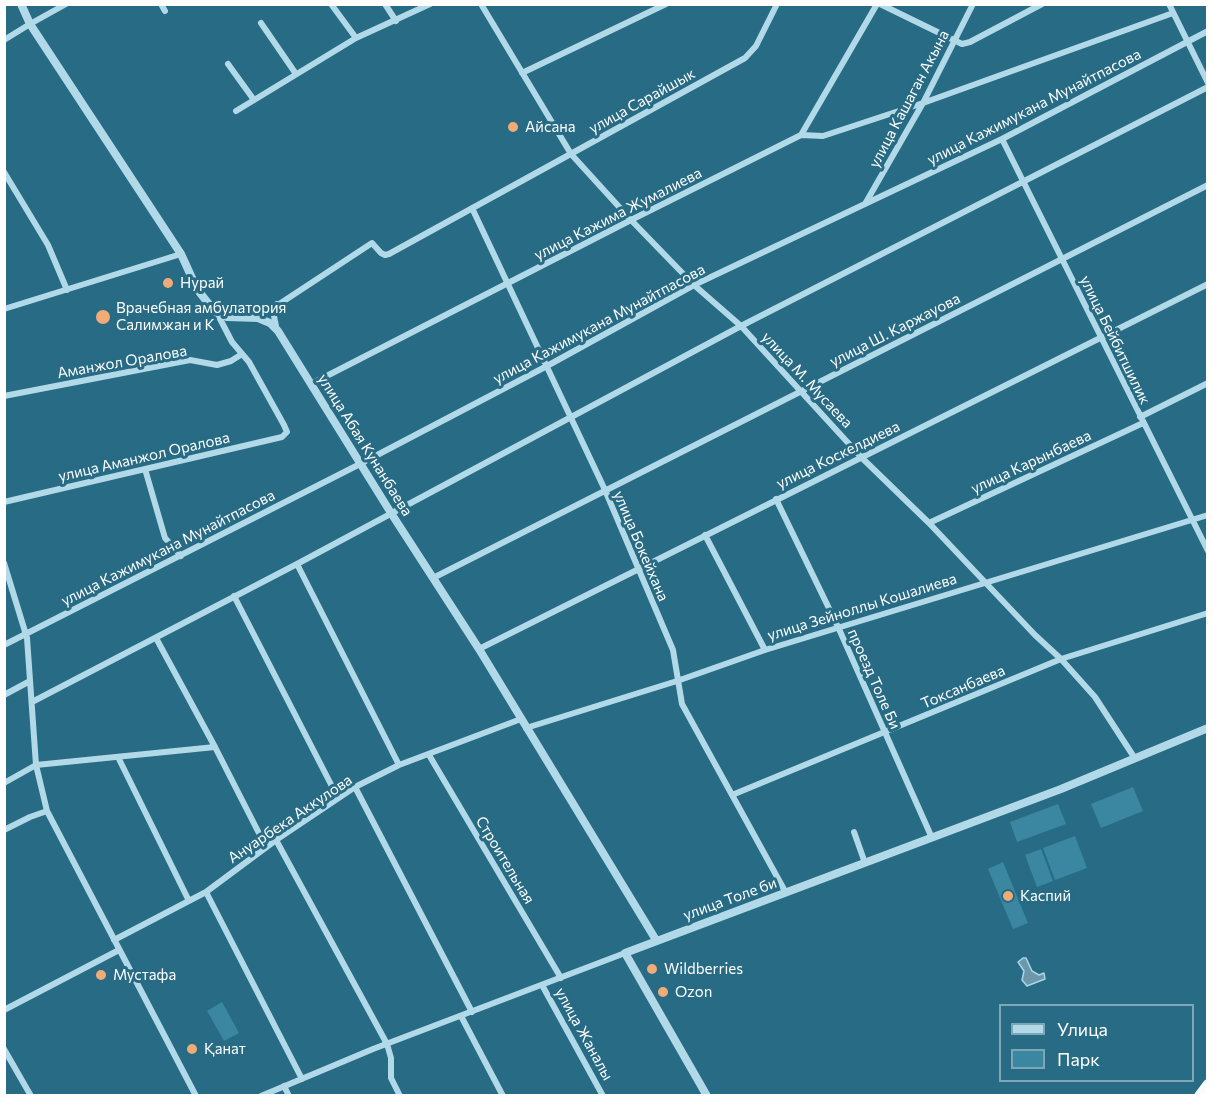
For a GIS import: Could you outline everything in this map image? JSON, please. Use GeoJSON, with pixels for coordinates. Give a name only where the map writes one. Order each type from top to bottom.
{"type":"FeatureCollection","features":[{"type":"Feature","properties":{"kind":"highway"},"geometry":{"type":"LineString","coordinates":[[1199,1095],[1208,1084]]}},
{"type":"Feature","properties":{"kind":"street"},"geometry":{"type":"LineString","coordinates":[[21,4],[30,24],[181,254],[197,289],[216,312],[232,342],[242,354]]}},
{"type":"Feature","properties":{"kind":"street"},"geometry":{"type":"LineString","coordinates":[[4,40],[66,4]]}},
{"type":"Feature","properties":{"kind":"street"},"geometry":{"type":"LineString","coordinates":[[160,4],[165,11]]}},
{"type":"Feature","properties":{"kind":"street"},"geometry":{"type":"LineString","coordinates":[[331,4],[356,38]]}},
{"type":"Feature","properties":{"kind":"street"},"geometry":{"type":"LineString","coordinates":[[385,4],[396,21]]}},
{"type":"Feature","properties":{"kind":"street"},"geometry":{"type":"LineString","coordinates":[[236,111],[356,38],[429,4]]}},
{"type":"Feature","properties":{"kind":"street","name":"улица М. Мусаева"},"geometry":{"type":"LineString","coordinates":[[482,4],[571,154],[694,285],[741,326],[861,457],[929,523],[1035,635],[1061,659],[1095,697],[1134,757]]}},
{"type":"Feature","properties":{"kind":"street"},"geometry":{"type":"LineString","coordinates":[[522,73],[666,4]]}},
{"type":"Feature","properties":{"kind":"street","name":"улица Сарайшык"},"geometry":{"type":"LineString","coordinates":[[277,304],[372,243],[381,253],[389,254],[745,58],[756,46],[777,4]]}},
{"type":"Feature","properties":{"kind":"street"},"geometry":{"type":"LineString","coordinates":[[1042,4],[962,44],[879,4],[801,135],[823,136],[923,103],[1173,13]]}},
{"type":"Feature","properties":{"kind":"street","name":"улица Кашаган Акына"},"geometry":{"type":"LineString","coordinates":[[865,204],[923,103],[973,4]]}},
{"type":"Feature","properties":{"kind":"street"},"geometry":{"type":"LineString","coordinates":[[32,702],[297,564],[741,326],[1208,85],[1169,4]]}},
{"type":"Feature","properties":{"kind":"street"},"geometry":{"type":"LineString","coordinates":[[261,23],[297,74]]}},
{"type":"Feature","properties":{"kind":"street","name":"улица Кажимукана Мунайтпасова"},"geometry":{"type":"LineString","coordinates":[[4,645],[548,366],[694,285],[1002,139],[1208,30]]}},
{"type":"Feature","properties":{"kind":"street"},"geometry":{"type":"LineString","coordinates":[[228,64],[254,100]]}},
{"type":"Feature","properties":{"kind":"street","name":"улица Кажима Жумалиева"},"geometry":{"type":"LineString","coordinates":[[311,384],[801,135]]}},
{"type":"Feature","properties":{"kind":"street","name":"улица Бейбитшилик"},"geometry":{"type":"LineString","coordinates":[[1002,139],[1208,551]]}},
{"type":"Feature","properties":{"kind":"street"},"geometry":{"type":"LineString","coordinates":[[4,172],[48,245],[67,290]]}},
{"type":"Feature","properties":{"kind":"street","name":"улица Ш. Каржауова"},"geometry":{"type":"LineString","coordinates":[[433,578],[1208,185]]}},
{"type":"Feature","properties":{"kind":"street","name":"улица Бокейхана"},"geometry":{"type":"LineString","coordinates":[[472,208],[605,490],[673,650],[682,704],[786,893]]}},
{"type":"Feature","properties":{"kind":"street"},"geometry":{"type":"LineString","coordinates":[[4,309],[181,254]]}},
{"type":"Feature","properties":{"kind":"street","name":"улица Коскелдиева"},"geometry":{"type":"LineString","coordinates":[[479,649],[1208,284]]}},
{"type":"Feature","properties":{"kind":"street"},"geometry":{"type":"LineString","coordinates":[[216,312],[227,317],[258,318],[277,304]]}},
{"type":"Feature","properties":{"kind":"street"},"geometry":{"type":"LineString","coordinates":[[277,304],[274,316],[278,331]]}},
{"type":"Feature","properties":{"kind":"street","name":"улица Абая Кунанбаева"},"geometry":{"type":"LineString","coordinates":[[258,318],[270,323],[278,331],[479,649],[656,940]]}},
{"type":"Feature","properties":{"kind":"street","name":"Аманжол Оралова"},"geometry":{"type":"LineString","coordinates":[[4,396],[190,360],[217,365],[231,361],[242,354]]}},
{"type":"Feature","properties":{"kind":"street","name":"улица Аманжол Оралова"},"geometry":{"type":"LineString","coordinates":[[4,502],[282,437],[287,432],[249,362],[242,354]]}},
{"type":"Feature","properties":{"kind":"street","name":"улица Карынбаева"},"geometry":{"type":"LineString","coordinates":[[929,523],[1141,420],[1208,383]]}},
{"type":"Feature","properties":{"kind":"street"},"geometry":{"type":"LineString","coordinates":[[145,469],[165,538],[181,556]]}},
{"type":"Feature","properties":{"kind":"street","name":"проезд Толе Би"},"geometry":{"type":"LineString","coordinates":[[776,500],[838,629],[932,838]]}},
{"type":"Feature","properties":{"kind":"street","name":"улица Зейноллы Кошалиева"},"geometry":{"type":"LineString","coordinates":[[526,728],[677,681],[765,650],[1208,515]]}},
{"type":"Feature","properties":{"kind":"street"},"geometry":{"type":"LineString","coordinates":[[705,535],[765,650]]}},
{"type":"Feature","properties":{"kind":"street"},"geometry":{"type":"LineString","coordinates":[[4,563],[26,634],[36,765],[47,811],[196,1095]]}},
{"type":"Feature","properties":{"kind":"street"},"geometry":{"type":"LineString","coordinates":[[297,564],[399,765]]}},
{"type":"Feature","properties":{"kind":"street"},"geometry":{"type":"LineString","coordinates":[[234,596],[338,798]]}},
{"type":"Feature","properties":{"kind":"street","name":"Токсанбаева"},"geometry":{"type":"LineString","coordinates":[[732,795],[1061,659],[1208,613]]}},
{"type":"Feature","properties":{"kind":"street"},"geometry":{"type":"LineString","coordinates":[[156,638],[266,847]]}},
{"type":"Feature","properties":{"kind":"street"},"geometry":{"type":"LineString","coordinates":[[4,695],[30,681]]}},
{"type":"Feature","properties":{"kind":"street","name":"Ануарбека Аккулова"},"geometry":{"type":"LineString","coordinates":[[114,940],[207,892],[266,847],[355,787],[399,765],[521,719]]}},
{"type":"Feature","properties":{"kind":"street","name":"улица Толе би"},"geometry":{"type":"LineString","coordinates":[[261,1095],[656,940],[1061,789],[1208,728]]}},
{"type":"Feature","properties":{"kind":"street"},"geometry":{"type":"LineString","coordinates":[[4,783],[36,765],[215,747]]}},
{"type":"Feature","properties":{"kind":"street","name":"Строительная"},"geometry":{"type":"LineString","coordinates":[[429,755],[561,978]]}},
{"type":"Feature","properties":{"kind":"street"},"geometry":{"type":"LineString","coordinates":[[118,757],[189,901]]}},
{"type":"Feature","properties":{"kind":"street"},"geometry":{"type":"LineString","coordinates":[[355,787],[472,1012]]}},
{"type":"Feature","properties":{"kind":"street"},"geometry":{"type":"LineString","coordinates":[[4,830],[47,811]]}},
{"type":"Feature","properties":{"kind":"street"},"geometry":{"type":"LineString","coordinates":[[854,832],[865,863]]}},
{"type":"Feature","properties":{"kind":"street"},"geometry":{"type":"LineString","coordinates":[[276,840],[387,1044],[391,1058],[391,1078],[400,1095]]}},
{"type":"Feature","properties":{"kind":"street"},"geometry":{"type":"LineString","coordinates":[[207,892],[302,1080]]}},
{"type":"Feature","properties":{"kind":"street"},"geometry":{"type":"LineString","coordinates":[[4,1010],[119,950]]}},
{"type":"Feature","properties":{"kind":"street"},"geometry":{"type":"LineString","coordinates":[[625,953],[707,1095]]}},
{"type":"Feature","properties":{"kind":"street","name":"улица Жаналы"},"geometry":{"type":"LineString","coordinates":[[542,985],[603,1095]]}},
{"type":"Feature","properties":{"kind":"street"},"geometry":{"type":"LineString","coordinates":[[461,1016],[503,1095]]}},
{"type":"Feature","properties":{"kind":"street"},"geometry":{"type":"LineString","coordinates":[[4,1049],[31,1095]]}},
{"type":"Feature","properties":{"kind":"street"},"geometry":{"type":"LineString","coordinates":[[284,1086],[289,1095]]}},
{"type":"Feature","properties":{"kind":"green space"},"geometry":{"type":"Polygon","coordinates":[[[1133,787],[1143,811],[1101,828],[1091,804],[1133,787]]]}},
{"type":"Feature","properties":{"kind":"green space"},"geometry":{"type":"Polygon","coordinates":[[[1058,804],[1066,824],[1017,842],[1010,822],[1058,804]]]}},
{"type":"Feature","properties":{"kind":"green space"},"geometry":{"type":"Polygon","coordinates":[[[1075,836],[1087,868],[1055,880],[1043,848],[1075,836]]]}},
{"type":"Feature","properties":{"kind":"green space"},"geometry":{"type":"Polygon","coordinates":[[[1041,849],[1053,881],[1037,887],[1025,855],[1041,849]]]}},
{"type":"Feature","properties":{"kind":"green space","name":"Каспий"},"geometry":{"type":"Polygon","coordinates":[[[1003,862],[1028,923],[1013,929],[988,869],[1003,862]]]}},
{"type":"Feature","properties":{"kind":"green space"},"geometry":{"type":"Polygon","coordinates":[[[222,1002],[239,1033],[224,1041],[207,1011],[222,1002]]]}},
{"type":"Feature","properties":{"kind":"shaded area"},"geometry":{"type":"Polygon","coordinates":[[[1026,958],[1032,971],[1039,975],[1044,973],[1045,979],[1027,986],[1022,980],[1024,971],[1018,962],[1026,958]]]}},
{"type":"Feature","properties":{"kind":"place","name":"Айсана"},"geometry":{"type":"Point","coordinates":[513,127]}},
{"type":"Feature","properties":{"kind":"place","name":"Нурай"},"geometry":{"type":"Point","coordinates":[168,283]}},
{"type":"Feature","properties":{"kind":"place","name":"Врачебная амбулатория Салимжан и К"},"geometry":{"type":"Point","coordinates":[103,317]}},
{"type":"Feature","properties":{"kind":"place","name":"Каспий"},"geometry":{"type":"Point","coordinates":[1008,896]}},
{"type":"Feature","properties":{"kind":"place","name":"Wildberries"},"geometry":{"type":"Point","coordinates":[652,969]}},
{"type":"Feature","properties":{"kind":"place","name":"Мустафа"},"geometry":{"type":"Point","coordinates":[101,975]}},
{"type":"Feature","properties":{"kind":"place","name":"Ozon"},"geometry":{"type":"Point","coordinates":[663,992]}},
{"type":"Feature","properties":{"kind":"place","name":"Қанат"},"geometry":{"type":"Point","coordinates":[192,1049]}}]}
